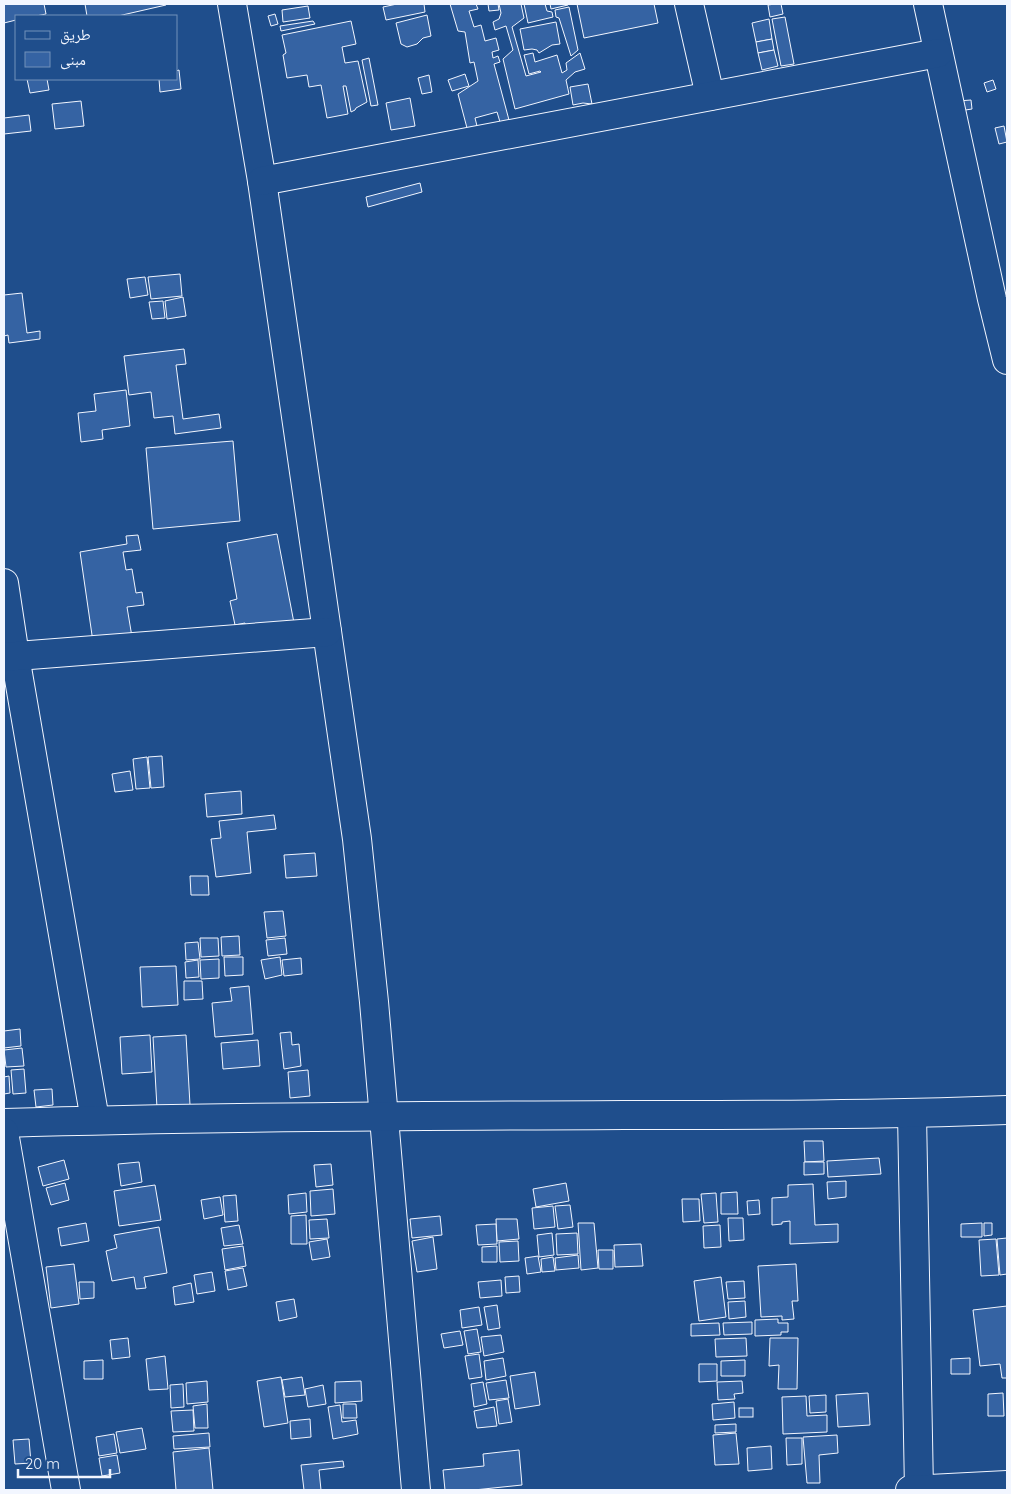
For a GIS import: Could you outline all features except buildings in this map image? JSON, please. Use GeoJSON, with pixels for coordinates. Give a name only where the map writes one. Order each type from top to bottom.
{"type":"FeatureCollection","features":[{"type":"Feature","properties":{"kind":"street"},"geometry":{"type":"LineString","coordinates":[[232,4],[262,181],[357,839],[374,1002],[416,1490]]}},
{"type":"Feature","properties":{"kind":"street"},"geometry":{"type":"LineString","coordinates":[[688,4],[710,96]]}},
{"type":"Feature","properties":{"kind":"street"},"geometry":{"type":"LineString","coordinates":[[928,4],[938,53],[1000,298],[1007,360]]}},
{"type":"Feature","properties":{"kind":"street"},"geometry":{"type":"LineString","coordinates":[[262,181],[938,53]]}},
{"type":"Feature","properties":{"kind":"street"},"geometry":{"type":"LineString","coordinates":[[4,583],[9,656],[95,1120]]}},
{"type":"Feature","properties":{"kind":"street"},"geometry":{"type":"LineString","coordinates":[[9,656],[327,632]]}},
{"type":"Feature","properties":{"kind":"street"},"geometry":{"type":"LineString","coordinates":[[4,1123],[384,1116],[912,1114],[1007,1110]]}},
{"type":"Feature","properties":{"kind":"street"},"geometry":{"type":"LineString","coordinates":[[912,1114],[919,1490]]}},
{"type":"Feature","properties":{"kind":"street"},"geometry":{"type":"LineString","coordinates":[[4,1132],[66,1490]]}},
{"type":"Feature","properties":{"kind":"street"},"geometry":{"type":"LineString","coordinates":[[910,1490],[1007,1485]]}}]}
